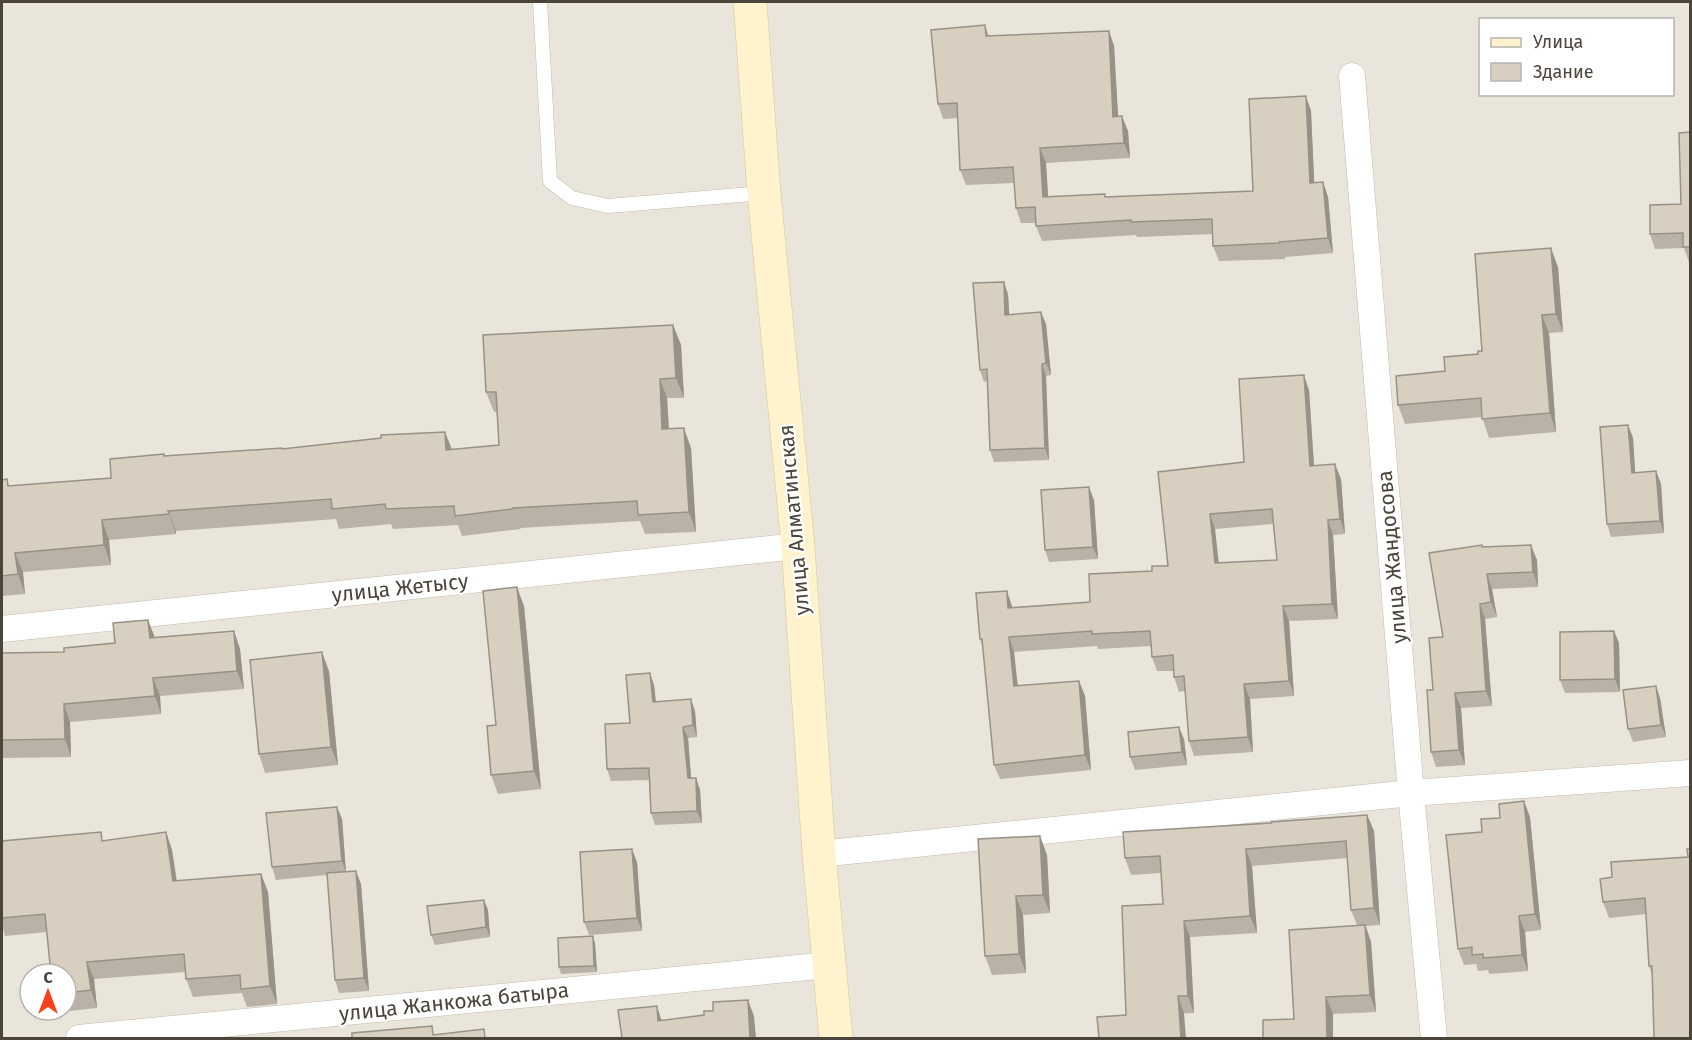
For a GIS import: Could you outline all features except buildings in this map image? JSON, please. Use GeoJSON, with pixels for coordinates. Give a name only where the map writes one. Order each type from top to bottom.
{"type":"FeatureCollection","features":[{"type":"Feature","properties":{"kind":"street","name":"улица Алматинская"},"geometry":{"type":"LineString","coordinates":[[750,2],[764,193],[798,546],[819,854],[836,1038]]}},
{"type":"Feature","properties":{"kind":"street","name":"улица Жандосова"},"geometry":{"type":"LineString","coordinates":[[1352,76],[1411,794],[1434,1038]]}},
{"type":"Feature","properties":{"kind":"street","name":"улица Жетысу"},"geometry":{"type":"LineString","coordinates":[[2,629],[798,546]]}},
{"type":"Feature","properties":{"kind":"street"},"geometry":{"type":"LineString","coordinates":[[819,854],[1411,794],[1690,773]]}},
{"type":"Feature","properties":{"kind":"street","name":"улица Жанкожа батыра"},"geometry":{"type":"LineString","coordinates":[[79,1038],[829,965]]}},
{"type":"Feature","properties":{"kind":"lane"},"geometry":{"type":"LineString","coordinates":[[540,2],[550,181],[572,198],[608,206],[764,193]]}},
{"type":"Feature","properties":{"kind":"shaded area"},"geometry":{"type":"Polygon","coordinates":[[[2,2],[1690,2],[1690,1038],[2,1038],[2,2]]]}}]}
